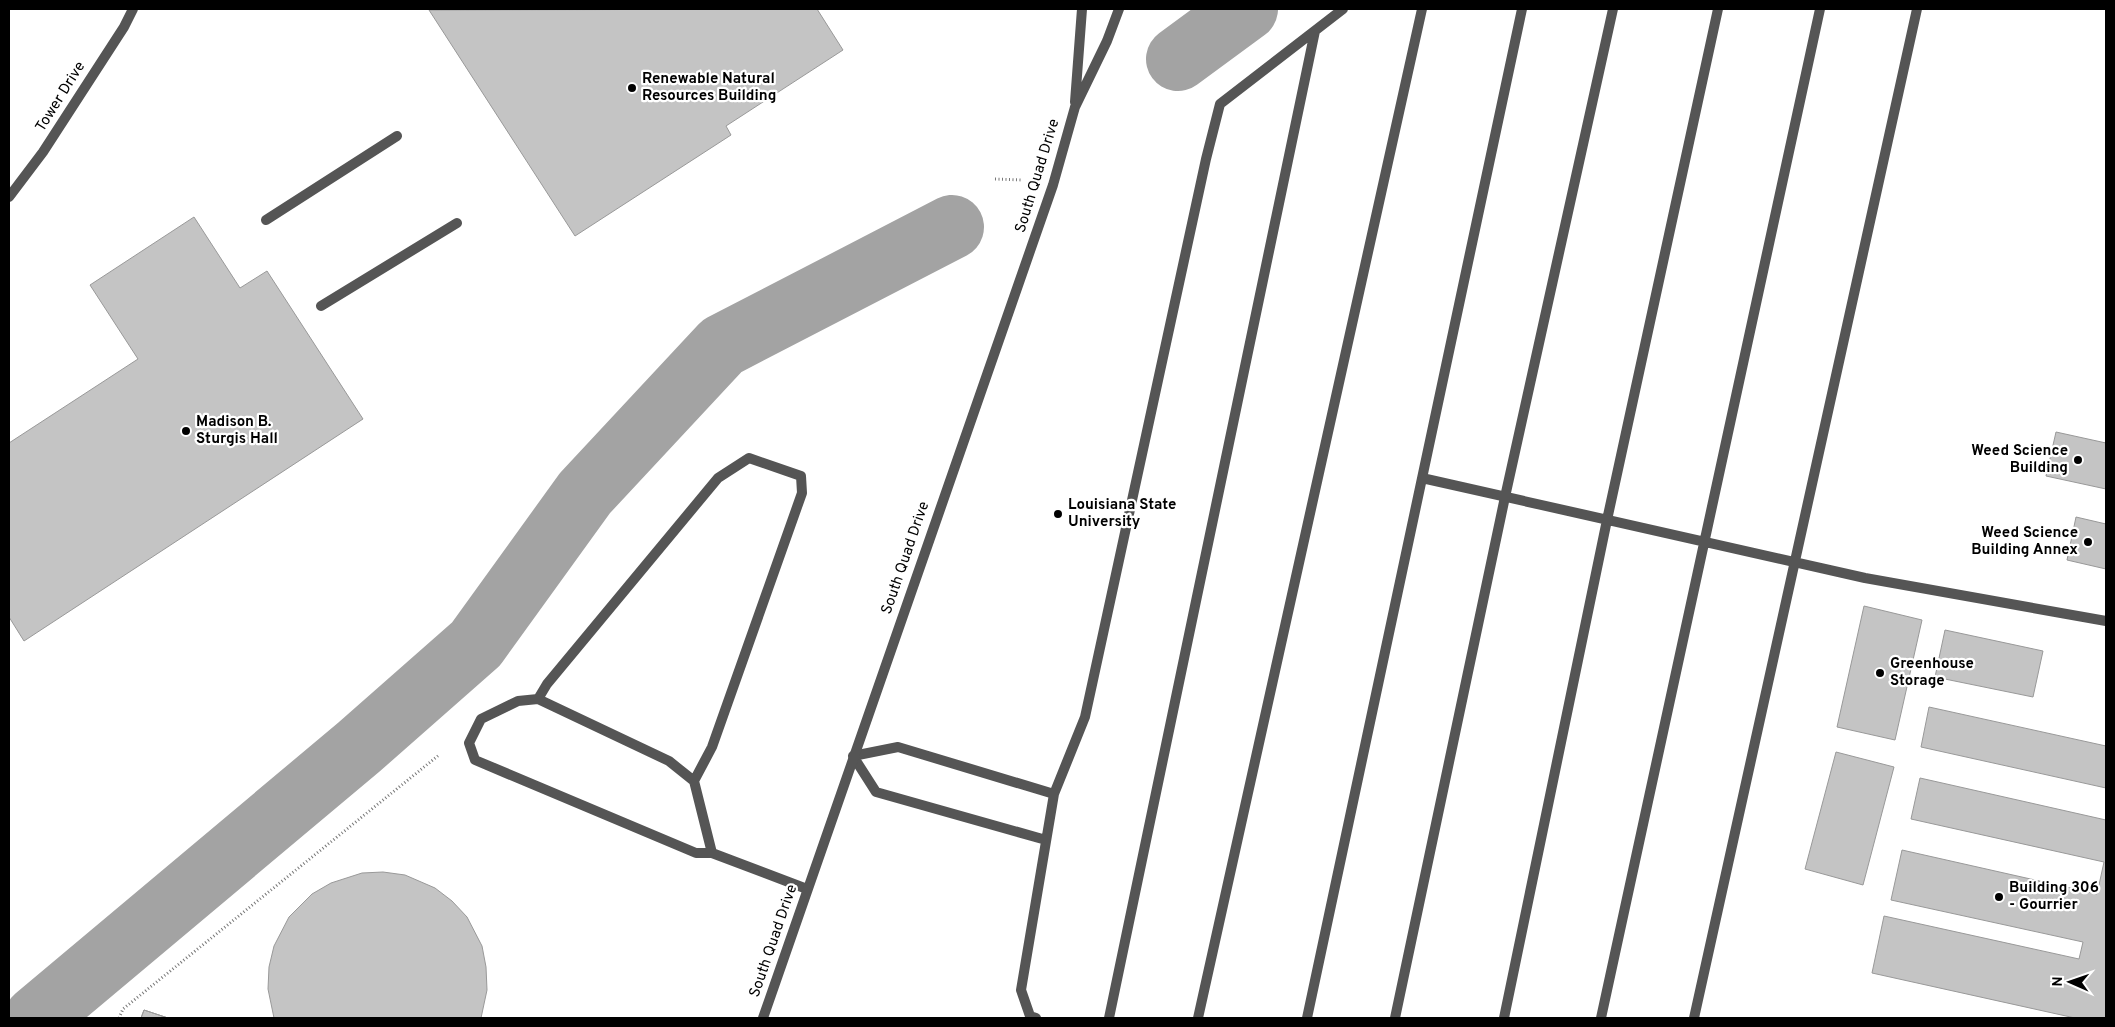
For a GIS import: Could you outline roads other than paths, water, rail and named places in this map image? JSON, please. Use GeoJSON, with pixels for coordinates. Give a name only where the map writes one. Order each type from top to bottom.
{"type":"FeatureCollection","features":[{"type":"Feature","properties":{"kind":"street","name":"Tower Drive"},"geometry":{"type":"LineString","coordinates":[[9,197],[43,152],[124,27],[133,9]]}},
{"type":"Feature","properties":{"kind":"street","name":"South Quad Drive"},"geometry":{"type":"LineString","coordinates":[[1075,107],[1082,9]]}},
{"type":"Feature","properties":{"kind":"street","name":"South Quad Drive"},"geometry":{"type":"LineString","coordinates":[[762,1018],[1053,185],[1075,107],[1107,41],[1120,9]]}},
{"type":"Feature","properties":{"kind":"street"},"geometry":{"type":"LineString","coordinates":[[1036,1018],[1030,1016],[1021,990],[1054,794],[1085,717],[1206,159],[1220,104],[1343,9]]}},
{"type":"Feature","properties":{"kind":"street"},"geometry":{"type":"LineString","coordinates":[[1198,1018],[1422,9]]}},
{"type":"Feature","properties":{"kind":"street"},"geometry":{"type":"LineString","coordinates":[[1307,1018],[1522,9]]}},
{"type":"Feature","properties":{"kind":"street"},"geometry":{"type":"LineString","coordinates":[[1395,1018],[1505,497],[1613,9]]}},
{"type":"Feature","properties":{"kind":"street"},"geometry":{"type":"LineString","coordinates":[[1504,1018],[1607,520],[1718,9]]}},
{"type":"Feature","properties":{"kind":"street"},"geometry":{"type":"LineString","coordinates":[[1601,1018],[1706,542],[1820,9]]}},
{"type":"Feature","properties":{"kind":"street"},"geometry":{"type":"LineString","coordinates":[[1694,1018],[1917,9]]}},
{"type":"Feature","properties":{"kind":"street"},"geometry":{"type":"LineString","coordinates":[[1109,1018],[1315,31]]}},
{"type":"Feature","properties":{"kind":"street"},"geometry":{"type":"LineString","coordinates":[[266,220],[397,136]]}},
{"type":"Feature","properties":{"kind":"street"},"geometry":{"type":"LineString","coordinates":[[321,306],[457,223]]}},
{"type":"Feature","properties":{"kind":"street"},"geometry":{"type":"LineString","coordinates":[[538,698],[547,684],[718,478],[749,458],[801,476],[802,493],[712,747],[694,781]]}},
{"type":"Feature","properties":{"kind":"street"},"geometry":{"type":"LineString","coordinates":[[1422,478],[1865,578],[2106,621]]}},
{"type":"Feature","properties":{"kind":"street"},"geometry":{"type":"LineString","coordinates":[[712,853],[694,781],[669,761],[538,698],[518,701],[481,719],[469,743],[475,760],[696,853],[712,853],[807,889]]}},
{"type":"Feature","properties":{"kind":"street"},"geometry":{"type":"LineString","coordinates":[[1046,840],[876,792],[853,756],[898,748],[1054,794]]}},
{"type":"Feature","properties":{"kind":"waterway"},"geometry":{"type":"LineString","coordinates":[[1178,59],[1246,9]]}},
{"type":"Feature","properties":{"kind":"waterway"},"geometry":{"type":"LineString","coordinates":[[36,1018],[359,747],[476,644],[585,493],[722,346],[952,227]]}},
{"type":"Feature","properties":{"kind":"place","name":"Renewable Natural Resources Building"},"geometry":{"type":"Point","coordinates":[632,88]}},
{"type":"Feature","properties":{"kind":"place","name":"Madison B. Sturgis Hall"},"geometry":{"type":"Point","coordinates":[186,431]}},
{"type":"Feature","properties":{"kind":"place","name":"Weed Science Building"},"geometry":{"type":"Point","coordinates":[2078,460]}},
{"type":"Feature","properties":{"kind":"place","name":"Louisiana State University"},"geometry":{"type":"Point","coordinates":[1058,514]}},
{"type":"Feature","properties":{"kind":"place","name":"Weed Science Building Annex"},"geometry":{"type":"Point","coordinates":[2088,542]}},
{"type":"Feature","properties":{"kind":"place","name":"Greenhouse Storage"},"geometry":{"type":"Point","coordinates":[1880,673]}},
{"type":"Feature","properties":{"kind":"place","name":"Building 306 - Gourrier"},"geometry":{"type":"Point","coordinates":[1999,897]}}]}
